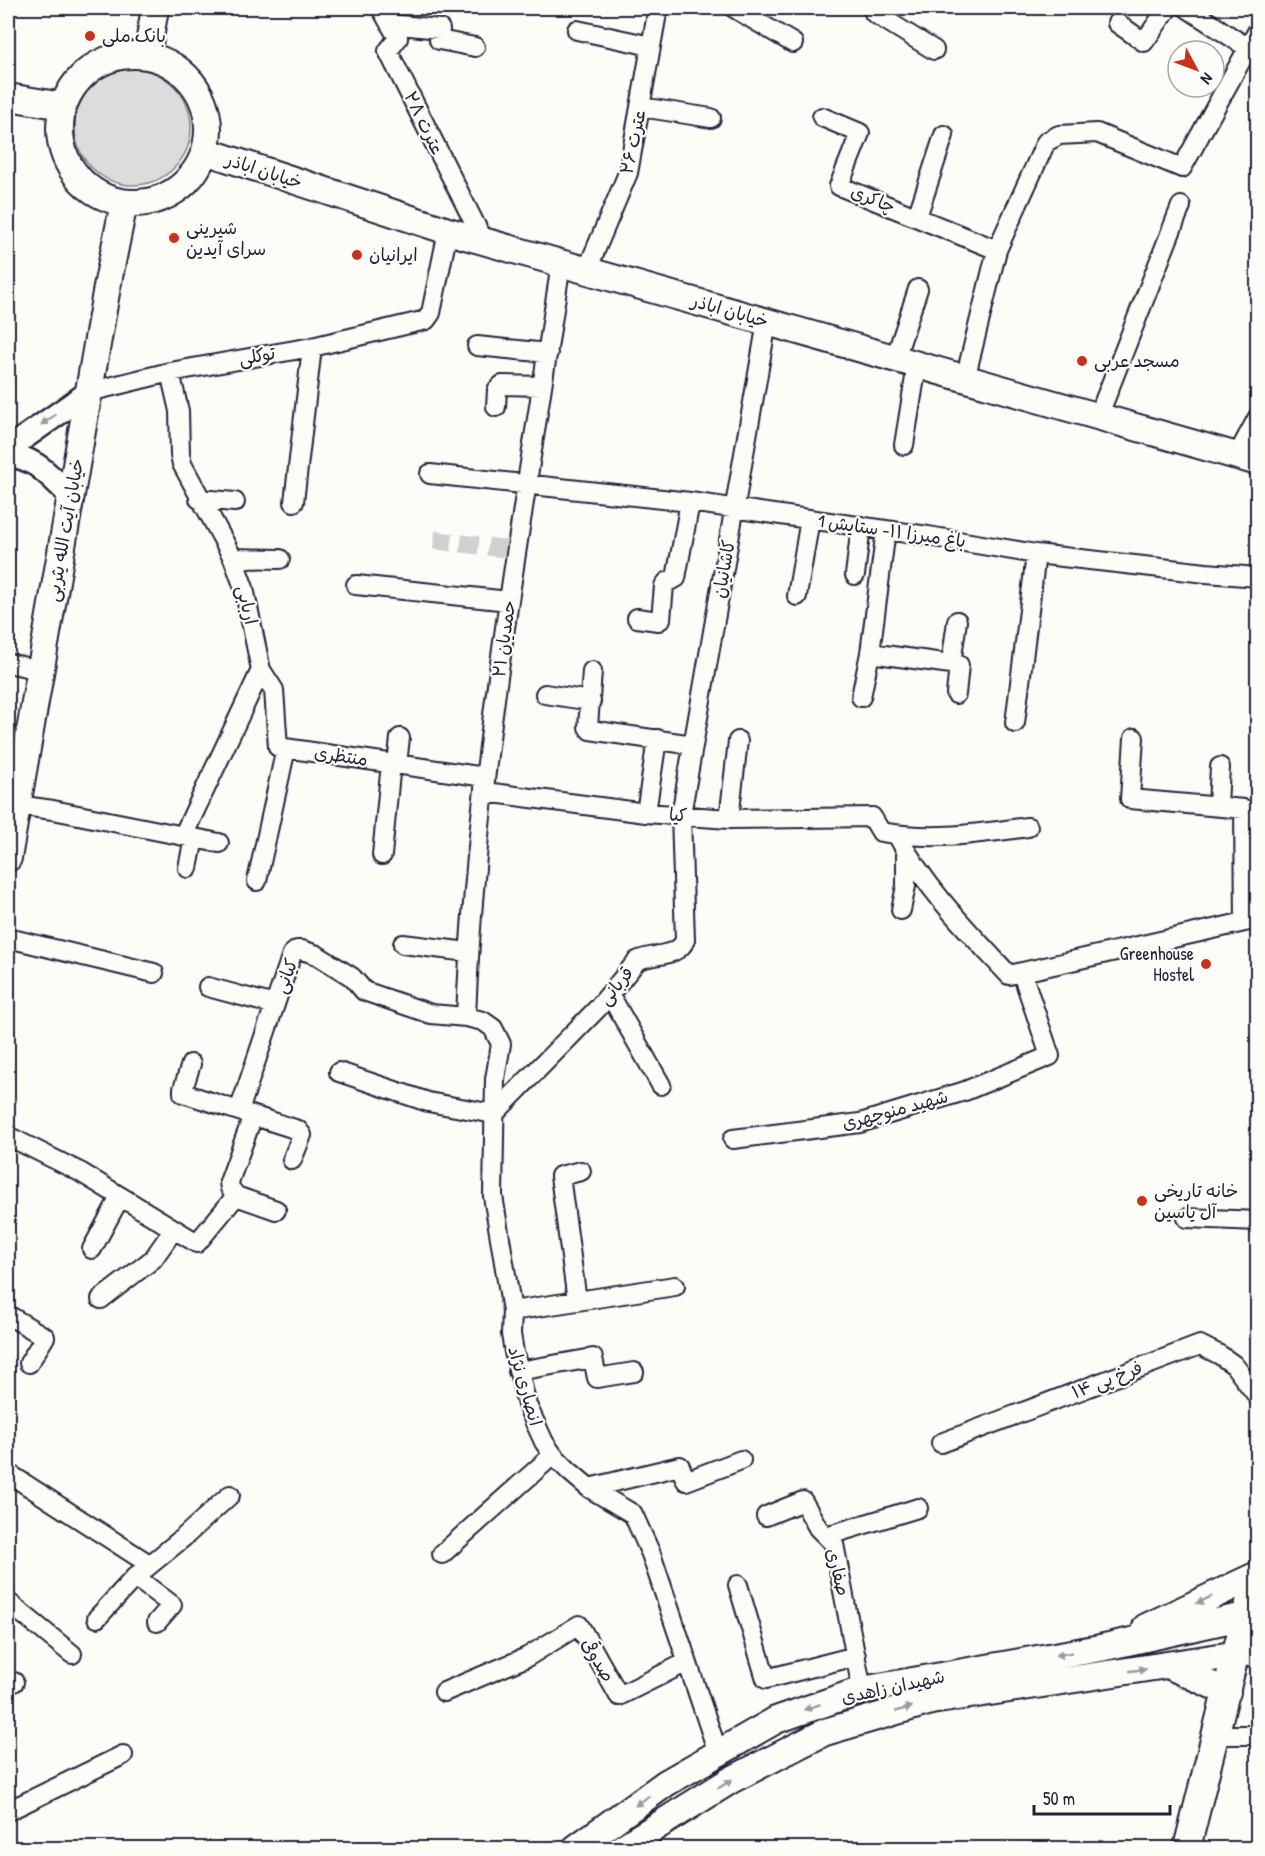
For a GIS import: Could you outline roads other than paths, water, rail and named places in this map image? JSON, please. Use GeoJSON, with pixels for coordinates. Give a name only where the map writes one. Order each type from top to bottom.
{"type":"FeatureCollection","features":[{"type":"Feature","properties":{"kind":"main road"},"geometry":{"type":"LineString","coordinates":[[147,56],[154,8]]}},
{"type":"Feature","properties":{"kind":"main road"},"geometry":{"type":"LineString","coordinates":[[125,55],[147,56],[167,62],[184,74],[197,90],[206,110],[208,130],[205,151],[196,170],[182,185],[164,197],[145,202],[124,203],[103,197],[85,185],[71,169],[62,149],[59,127],[63,106],[72,87],[87,71],[105,60],[125,55]]}},
{"type":"Feature","properties":{"kind":"main road"},"geometry":{"type":"LineString","coordinates":[[8,98],[63,106]]}},
{"type":"Feature","properties":{"kind":"main road","name":"خیابان اباذر"},"geometry":{"type":"LineString","coordinates":[[205,151],[448,231],[1247,459]]}},
{"type":"Feature","properties":{"kind":"main road","name":"خیابان آیت الله یثربی"},"geometry":{"type":"LineString","coordinates":[[8,849],[17,806],[15,771],[40,670],[124,203]]}},
{"type":"Feature","properties":{"kind":"main road"},"geometry":{"type":"LineString","coordinates":[[1187,1848],[1227,1692],[1247,1652],[1257,1575]]}},
{"type":"Feature","properties":{"kind":"main road"},"geometry":{"type":"LineString","coordinates":[[1099,1675],[1106,1669],[1108,1662],[1100,1648],[1257,1575]]}},
{"type":"Feature","properties":{"kind":"main road","name":"شهیدان زاهدی"},"geometry":{"type":"LineString","coordinates":[[576,1848],[666,1783],[776,1720],[862,1690],[1100,1648],[1251,1616]]}},
{"type":"Feature","properties":{"kind":"main road","name":"شهیدان زاهدی"},"geometry":{"type":"LineString","coordinates":[[622,1848],[732,1780],[825,1732],[931,1701],[1170,1666],[1247,1652]]}},
{"type":"Feature","properties":{"kind":"main road"},"geometry":{"type":"LineString","coordinates":[[1170,1666],[1227,1692]]}},
{"type":"Feature","properties":{"kind":"street"},"geometry":{"type":"LineString","coordinates":[[381,8],[390,24],[440,29],[439,40],[475,46]]}},
{"type":"Feature","properties":{"kind":"street","name":"عترت ۲۶"},"geometry":{"type":"LineString","coordinates":[[587,270],[626,181],[658,8]]}},
{"type":"Feature","properties":{"kind":"street"},"geometry":{"type":"LineString","coordinates":[[734,8],[793,43]]}},
{"type":"Feature","properties":{"kind":"street"},"geometry":{"type":"LineString","coordinates":[[877,8],[874,13],[934,50]]}},
{"type":"Feature","properties":{"kind":"street"},"geometry":{"type":"LineString","coordinates":[[1117,23],[1144,42],[1168,8]]}},
{"type":"Feature","properties":{"kind":"street"},"geometry":{"type":"LineString","coordinates":[[1187,8],[1248,48]]}},
{"type":"Feature","properties":{"kind":"street","name":"عترت ۲۸"},"geometry":{"type":"LineString","coordinates":[[390,24],[398,38],[388,51],[483,240]]}},
{"type":"Feature","properties":{"kind":"street"},"geometry":{"type":"LineString","coordinates":[[577,30],[651,46]]}},
{"type":"Feature","properties":{"kind":"street"},"geometry":{"type":"LineString","coordinates":[[965,379],[997,250],[1046,142],[1059,135],[1097,133],[1182,168],[1257,30]]}},
{"type":"Feature","properties":{"kind":"street"},"geometry":{"type":"LineString","coordinates":[[641,107],[711,118]]}},
{"type":"Feature","properties":{"kind":"street","name":"چاکری"},"geometry":{"type":"LineString","coordinates":[[822,117],[860,133],[839,186],[997,250]]}},
{"type":"Feature","properties":{"kind":"street"},"geometry":{"type":"LineString","coordinates":[[917,217],[944,135]]}},
{"type":"Feature","properties":{"kind":"street"},"geometry":{"type":"LineString","coordinates":[[1098,417],[1181,206]]}},
{"type":"Feature","properties":{"kind":"street","name":"توکلی"},"geometry":{"type":"LineString","coordinates":[[89,392],[170,372],[312,346],[426,321],[431,313],[448,231]]}},
{"type":"Feature","properties":{"kind":"street","name":"حمدیان ۲۱"},"geometry":{"type":"LineString","coordinates":[[466,1017],[471,909],[485,784],[526,483],[561,263]]}},
{"type":"Feature","properties":{"kind":"street"},"geometry":{"type":"LineString","coordinates":[[904,445],[906,362],[918,289]]}},
{"type":"Feature","properties":{"kind":"street","name":"کاشانیان"},"geometry":{"type":"LineString","coordinates":[[681,815],[767,322]]}},
{"type":"Feature","properties":{"kind":"street"},"geometry":{"type":"LineString","coordinates":[[477,345],[548,353]]}},
{"type":"Feature","properties":{"kind":"street"},"geometry":{"type":"LineString","coordinates":[[294,502],[312,346]]}},
{"type":"Feature","properties":{"kind":"street","name":"اربابی"},"geometry":{"type":"LineString","coordinates":[[170,372],[178,411],[182,464],[233,558],[244,588],[261,670]]}},
{"type":"Feature","properties":{"kind":"street"},"geometry":{"type":"LineString","coordinates":[[496,407],[497,390],[502,385],[543,386]]}},
{"type":"Feature","properties":{"kind":"street"},"geometry":{"type":"LineString","coordinates":[[8,449],[89,392]]}},
{"type":"Feature","properties":{"kind":"street"},"geometry":{"type":"LineString","coordinates":[[1247,459],[1257,417]]}},
{"type":"Feature","properties":{"kind":"street"},"geometry":{"type":"LineString","coordinates":[[8,455],[21,456],[33,462],[71,496]]}},
{"type":"Feature","properties":{"kind":"street","name":"باغ میرزا ۱۱- ستایش 1"},"geometry":{"type":"LineString","coordinates":[[430,474],[690,502],[1036,554],[1257,578]]}},
{"type":"Feature","properties":{"kind":"street"},"geometry":{"type":"LineString","coordinates":[[199,499],[235,502]]}},
{"type":"Feature","properties":{"kind":"street"},"geometry":{"type":"LineString","coordinates":[[636,618],[658,621],[661,619],[664,586],[676,578],[690,502]]}},
{"type":"Feature","properties":{"kind":"street"},"geometry":{"type":"LineString","coordinates":[[798,596],[810,519]]}},
{"type":"Feature","properties":{"kind":"street"},"geometry":{"type":"LineString","coordinates":[[855,575],[861,526]]}},
{"type":"Feature","properties":{"kind":"street"},"geometry":{"type":"LineString","coordinates":[[861,697],[870,653],[886,530]]}},
{"type":"Feature","properties":{"kind":"street"},"geometry":{"type":"LineString","coordinates":[[1015,723],[1036,554]]}},
{"type":"Feature","properties":{"kind":"street"},"geometry":{"type":"LineString","coordinates":[[233,558],[280,559]]}},
{"type":"Feature","properties":{"kind":"street"},"geometry":{"type":"LineString","coordinates":[[356,585],[509,601]]}},
{"type":"Feature","properties":{"kind":"street"},"geometry":{"type":"LineString","coordinates":[[951,664],[957,621]]}},
{"type":"Feature","properties":{"kind":"street"},"geometry":{"type":"LineString","coordinates":[[870,653],[959,665],[956,694]]}},
{"type":"Feature","properties":{"kind":"street"},"geometry":{"type":"LineString","coordinates":[[8,663],[40,670]]}},
{"type":"Feature","properties":{"kind":"street"},"geometry":{"type":"LineString","coordinates":[[257,881],[286,748],[277,745],[274,690],[261,670]]}},
{"type":"Feature","properties":{"kind":"street"},"geometry":{"type":"LineString","coordinates":[[188,868],[189,837],[261,670]]}},
{"type":"Feature","properties":{"kind":"street"},"geometry":{"type":"LineString","coordinates":[[592,670],[588,727],[590,730],[693,746]]}},
{"type":"Feature","properties":{"kind":"street"},"geometry":{"type":"LineString","coordinates":[[546,694],[591,701]]}},
{"type":"Feature","properties":{"kind":"street"},"geometry":{"type":"LineString","coordinates":[[382,855],[394,764],[400,738]]}},
{"type":"Feature","properties":{"kind":"street"},"geometry":{"type":"LineString","coordinates":[[897,835],[940,901],[1009,975],[1251,921],[1244,809],[1130,800],[1134,738]]}},
{"type":"Feature","properties":{"kind":"street"},"geometry":{"type":"LineString","coordinates":[[646,813],[657,739]]}},
{"type":"Feature","properties":{"kind":"street"},"geometry":{"type":"LineString","coordinates":[[729,819],[738,741]]}},
{"type":"Feature","properties":{"kind":"street","name":"منتظری"},"geometry":{"type":"LineString","coordinates":[[286,748],[394,764],[485,784]]}},
{"type":"Feature","properties":{"kind":"street"},"geometry":{"type":"LineString","coordinates":[[1218,806],[1220,767]]}},
{"type":"Feature","properties":{"kind":"street","name":"کیا"},"geometry":{"type":"LineString","coordinates":[[485,784],[646,813],[729,819],[872,817],[881,832],[897,835]]}},
{"type":"Feature","properties":{"kind":"street"},"geometry":{"type":"LineString","coordinates":[[17,806],[53,810],[219,843]]}},
{"type":"Feature","properties":{"kind":"street","name":"قربانی"},"geometry":{"type":"LineString","coordinates":[[494,1114],[610,995],[637,961],[644,957],[678,951],[682,947],[685,940],[681,815]]}},
{"type":"Feature","properties":{"kind":"street"},"geometry":{"type":"LineString","coordinates":[[897,835],[957,837],[1028,827]]}},
{"type":"Feature","properties":{"kind":"street"},"geometry":{"type":"LineString","coordinates":[[901,910],[906,886],[906,851]]}},
{"type":"Feature","properties":{"kind":"street"},"geometry":{"type":"LineString","coordinates":[[8,938],[154,973]]}},
{"type":"Feature","properties":{"kind":"street"},"geometry":{"type":"LineString","coordinates":[[403,944],[468,952]]}},
{"type":"Feature","properties":{"kind":"street","name":"کیانی"},"geometry":{"type":"LineString","coordinates":[[236,1196],[229,1182],[275,1005],[292,954],[302,950],[317,955],[343,971],[364,991],[431,1014],[466,1017]]}},
{"type":"Feature","properties":{"kind":"street","name":"شهید منوچهری"},"geometry":{"type":"LineString","coordinates":[[733,1139],[860,1123],[965,1091],[1050,1056],[1022,973]]}},
{"type":"Feature","properties":{"kind":"street"},"geometry":{"type":"LineString","coordinates":[[208,987],[275,1005]]}},
{"type":"Feature","properties":{"kind":"street"},"geometry":{"type":"LineString","coordinates":[[610,995],[661,1085]]}},
{"type":"Feature","properties":{"kind":"street","name":"انصاری نژاد"},"geometry":{"type":"LineString","coordinates":[[466,1017],[494,1028],[501,1044],[495,1079],[493,1196],[512,1311],[511,1334],[518,1371],[534,1421],[553,1455],[589,1488],[633,1514],[651,1554],[718,1754]]}},
{"type":"Feature","properties":{"kind":"street"},"geometry":{"type":"LineString","coordinates":[[190,1064],[183,1093],[300,1132],[302,1135],[292,1160]]}},
{"type":"Feature","properties":{"kind":"street"},"geometry":{"type":"LineString","coordinates":[[339,1072],[428,1102],[494,1114]]}},
{"type":"Feature","properties":{"kind":"street"},"geometry":{"type":"LineString","coordinates":[[8,1136],[80,1172],[197,1243],[236,1196],[276,1210]]}},
{"type":"Feature","properties":{"kind":"street"},"geometry":{"type":"LineString","coordinates":[[577,1301],[560,1176],[581,1171]]}},
{"type":"Feature","properties":{"kind":"street"},"geometry":{"type":"LineString","coordinates":[[92,1249],[120,1197]]}},
{"type":"Feature","properties":{"kind":"street"},"geometry":{"type":"LineString","coordinates":[[1187,1218],[1257,1221]]}},
{"type":"Feature","properties":{"kind":"street"},"geometry":{"type":"LineString","coordinates":[[101,1299],[153,1259],[174,1229]]}},
{"type":"Feature","properties":{"kind":"street"},"geometry":{"type":"LineString","coordinates":[[512,1311],[675,1286]]}},
{"type":"Feature","properties":{"kind":"street"},"geometry":{"type":"LineString","coordinates":[[8,1315],[45,1337],[29,1363]]}},
{"type":"Feature","properties":{"kind":"street","name":"فرخ پی ۱۴"},"geometry":{"type":"LineString","coordinates":[[940,1443],[1200,1345],[1234,1365],[1257,1397]]}},
{"type":"Feature","properties":{"kind":"street"},"geometry":{"type":"LineString","coordinates":[[518,1371],[593,1359],[597,1378],[634,1372]]}},
{"type":"Feature","properties":{"kind":"street"},"geometry":{"type":"LineString","coordinates":[[442,1554],[553,1455]]}},
{"type":"Feature","properties":{"kind":"street"},"geometry":{"type":"LineString","coordinates":[[589,1488],[680,1466],[686,1480],[741,1460]]}},
{"type":"Feature","properties":{"kind":"street"},"geometry":{"type":"LineString","coordinates":[[8,1473],[149,1564]]}},
{"type":"Feature","properties":{"kind":"street"},"geometry":{"type":"LineString","coordinates":[[97,1618],[149,1564],[184,1537],[230,1495]]}},
{"type":"Feature","properties":{"kind":"street","name":"صفاری"},"geometry":{"type":"LineString","coordinates":[[765,1516],[803,1501],[818,1528],[834,1544],[862,1690]]}},
{"type":"Feature","properties":{"kind":"street"},"geometry":{"type":"LineString","coordinates":[[826,1536],[918,1508]]}},
{"type":"Feature","properties":{"kind":"street"},"geometry":{"type":"LineString","coordinates":[[135,1577],[172,1605],[157,1622]]}},
{"type":"Feature","properties":{"kind":"street"},"geometry":{"type":"LineString","coordinates":[[738,1585],[766,1679],[856,1656]]}},
{"type":"Feature","properties":{"kind":"street"},"geometry":{"type":"LineString","coordinates":[[8,1602],[72,1654]]}},
{"type":"Feature","properties":{"kind":"street","name":"صدوقی"},"geometry":{"type":"LineString","coordinates":[[444,1692],[527,1657],[579,1625],[619,1696],[687,1662]]}},
{"type":"Feature","properties":{"kind":"street"},"geometry":{"type":"LineString","coordinates":[[1216,1735],[1257,1735]]}},
{"type":"Feature","properties":{"kind":"street"},"geometry":{"type":"LineString","coordinates":[[8,1811],[123,1755]]}},
{"type":"Feature","properties":{"kind":"tunnel"},"geometry":{"type":"LineString","coordinates":[[434,540],[515,550]]}},
{"type":"Feature","properties":{"kind":"place","name":"بانک ملی"},"geometry":{"type":"Point","coordinates":[90,36]}},
{"type":"Feature","properties":{"kind":"place","name":"شیرینی سرای آیدین"},"geometry":{"type":"Point","coordinates":[174,238]}},
{"type":"Feature","properties":{"kind":"place","name":"ایرانیان"},"geometry":{"type":"Point","coordinates":[357,255]}},
{"type":"Feature","properties":{"kind":"place","name":"مسجد عربی"},"geometry":{"type":"Point","coordinates":[1082,361]}},
{"type":"Feature","properties":{"kind":"place","name":"Greenhouse Hostel"},"geometry":{"type":"Point","coordinates":[1206,964]}},
{"type":"Feature","properties":{"kind":"place","name":"خانه تاریخی آل یاسین"},"geometry":{"type":"Point","coordinates":[1142,1201]}}]}
